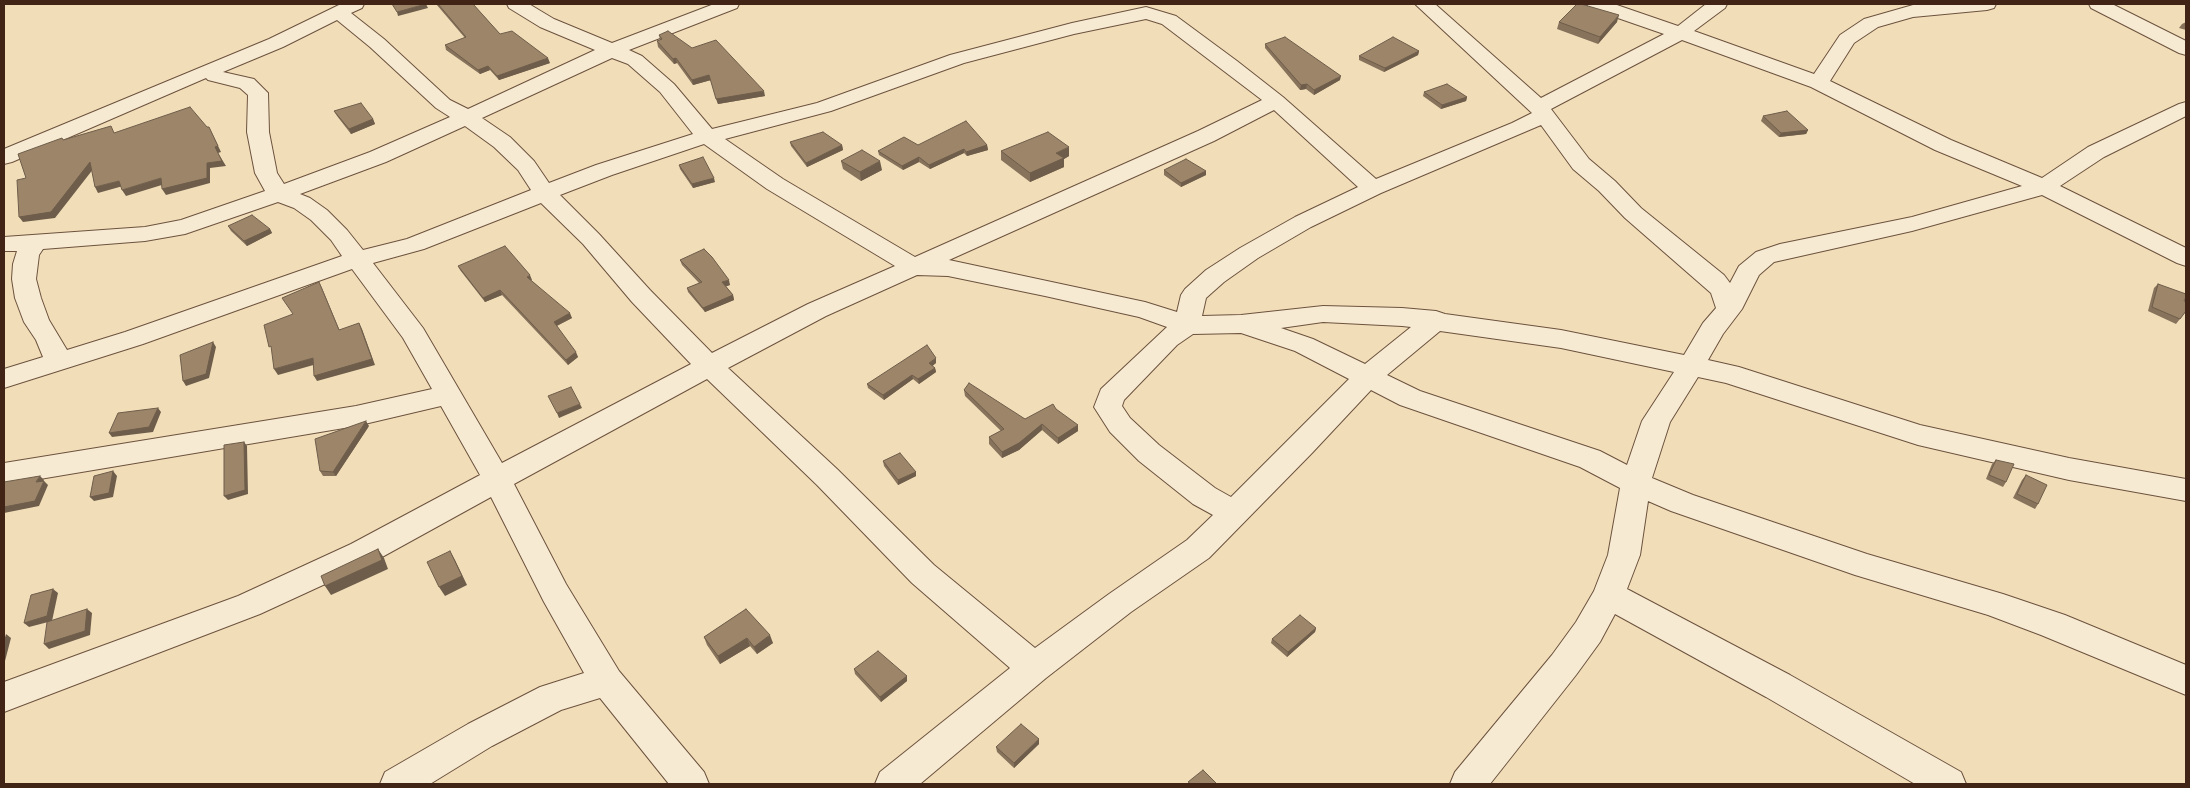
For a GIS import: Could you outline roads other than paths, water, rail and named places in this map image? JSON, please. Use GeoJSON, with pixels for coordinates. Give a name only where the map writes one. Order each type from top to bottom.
{"type":"FeatureCollection","features":[{"type":"Feature","properties":{"kind":"street"},"geometry":{"type":"LineString","coordinates":[[516,4],[547,24],[635,60],[667,88],[706,136],[775,184],[914,267],[948,268],[1045,288],[1145,310],[1187,325],[1240,324],[1323,314],[1436,320],[1561,338],[1728,374],[1927,438],[2069,469],[2186,490]]}},
{"type":"Feature","properties":{"kind":"street"},"geometry":{"type":"LineString","coordinates":[[4,244],[168,230],[201,222],[280,195],[378,157],[468,118],[612,50],[730,4]]}},
{"type":"Feature","properties":{"kind":"street"},"geometry":{"type":"LineString","coordinates":[[1424,4],[1541,111],[1581,164],[1634,213],[1715,280],[1723,291],[1729,309]]}},
{"type":"Feature","properties":{"kind":"street"},"geometry":{"type":"LineString","coordinates":[[1596,4],[1818,83],[1973,159],[2044,187],[2186,258]]}},
{"type":"Feature","properties":{"kind":"street"},"geometry":{"type":"LineString","coordinates":[[1235,514],[1204,496],[1149,453],[1120,425],[1108,407],[1111,396],[1168,339],[1187,325],[1194,295],[1215,276],[1249,253],[1303,222],[1373,188],[1520,128],[1541,111],[1681,33],[1718,4]]}},
{"type":"Feature","properties":{"kind":"street"},"geometry":{"type":"LineString","coordinates":[[1818,83],[1847,39],[1871,23],[1887,17],[1913,12],[1987,4]]}},
{"type":"Feature","properties":{"kind":"street"},"geometry":{"type":"LineString","coordinates":[[2098,4],[2186,49]]}},
{"type":"Feature","properties":{"kind":"street"},"geometry":{"type":"LineString","coordinates":[[4,157],[211,68],[276,43],[347,8],[378,43],[443,104],[468,118],[508,148],[526,166],[546,194],[591,239],[641,296],[709,366],[827,477],[923,574],[1034,668]]}},
{"type":"Feature","properties":{"kind":"street"},"geometry":{"type":"LineString","coordinates":[[4,379],[243,301],[358,259],[415,244],[647,155],[706,136],[824,107],[957,59],[1125,17],[1167,10],[1193,36],[1276,101],[1373,188]]}},
{"type":"Feature","properties":{"kind":"street"},"geometry":{"type":"LineString","coordinates":[[211,68],[215,76],[247,83],[258,93],[258,132],[266,173],[280,195],[302,203],[319,215],[339,235],[414,334],[497,480],[555,593],[607,681],[691,784]]}},
{"type":"Feature","properties":{"kind":"street"},"geometry":{"type":"LineString","coordinates":[[4,697],[249,605],[312,577],[362,553],[709,366],[818,310],[1206,136],[1276,101]]}},
{"type":"Feature","properties":{"kind":"street"},"geometry":{"type":"LineString","coordinates":[[1468,784],[1564,665],[1588,632],[1609,595],[1624,555],[1636,483],[1656,421],[1712,329],[1729,309],[1748,272],[1766,257],[1780,252],[1912,224],[2044,187],[2096,152],[2186,108]]}},
{"type":"Feature","properties":{"kind":"street"},"geometry":{"type":"LineString","coordinates":[[32,241],[25,264],[24,279],[28,298],[37,322],[48,338],[59,362]]}},
{"type":"Feature","properties":{"kind":"street"},"geometry":{"type":"LineString","coordinates":[[893,784],[1034,668],[1120,603],[1198,549],[1235,514],[1367,377],[1436,320]]}},
{"type":"Feature","properties":{"kind":"street"},"geometry":{"type":"LineString","coordinates":[[1240,324],[1304,345],[1410,398],[1590,459],[1636,483],[1682,503],[1814,549],[2001,606],[2186,680]]}},
{"type":"Feature","properties":{"kind":"street"},"geometry":{"type":"LineString","coordinates":[[4,474],[356,416],[448,395]]}},
{"type":"Feature","properties":{"kind":"street"},"geometry":{"type":"LineString","coordinates":[[1609,595],[1778,686],[1948,784]]}},
{"type":"Feature","properties":{"kind":"street"},"geometry":{"type":"LineString","coordinates":[[398,784],[480,735],[552,698],[607,681]]}}]}
